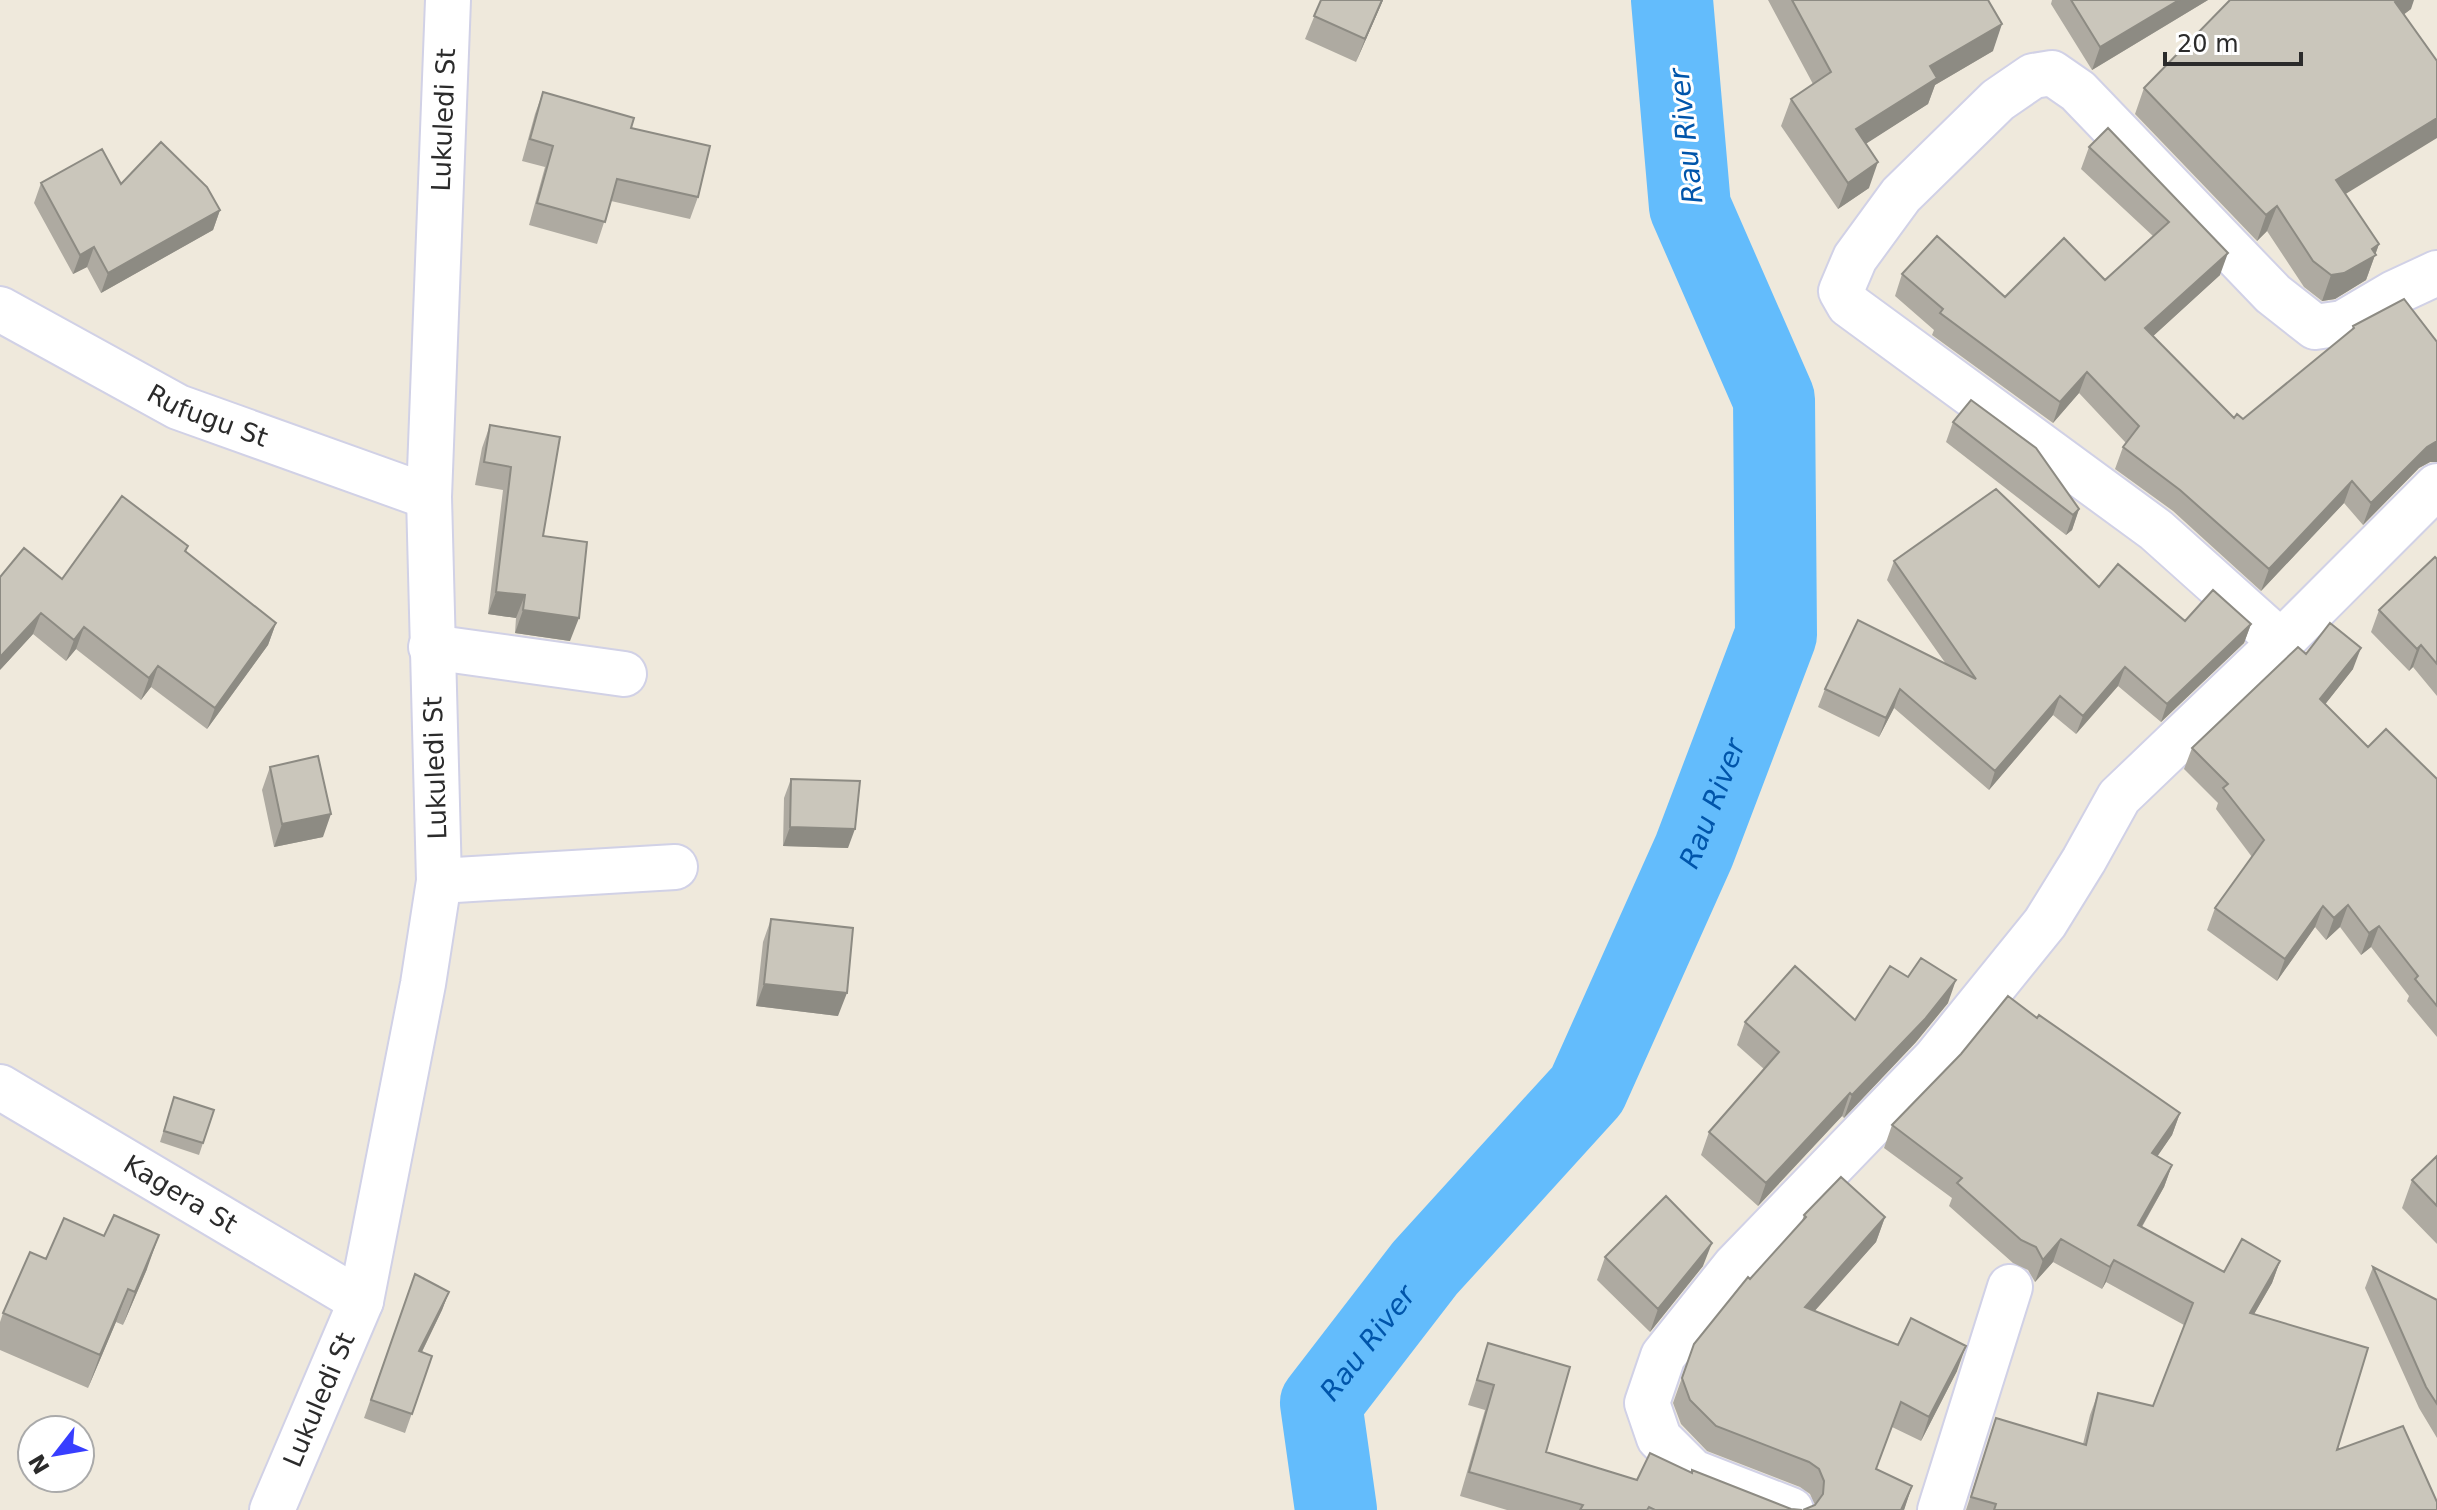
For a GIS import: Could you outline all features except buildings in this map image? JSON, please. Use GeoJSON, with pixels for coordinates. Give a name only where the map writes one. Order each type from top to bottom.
{"type":"FeatureCollection","features":[{"type":"Feature","properties":{"kind":"street","name":"Lukuledi St"},"geometry":{"type":"LineString","coordinates":[[272,1510],[361,1301],[423,984],[439,881],[429,497],[448,0]]}},
{"type":"Feature","properties":{"kind":"street"},"geometry":{"type":"LineString","coordinates":[[2281,642],[2156,530],[1849,305],[1841,291],[1855,258],[1901,195],[1998,100],[2033,76],[2052,73],[2078,91],[2273,294],[2315,327],[2343,323],[2394,293],[2437,273]]}},
{"type":"Feature","properties":{"kind":"street","name":"Rufugu St"},"geometry":{"type":"LineString","coordinates":[[0,309],[178,407],[429,497]]}},
{"type":"Feature","properties":{"kind":"street"},"geometry":{"type":"LineString","coordinates":[[1791,1510],[1693,1472],[1659,1438],[1647,1403],[1663,1356],[1735,1266],[1945,1046],[2045,923],[2119,797],[2281,642],[2437,486]]}},
{"type":"Feature","properties":{"kind":"street"},"geometry":{"type":"LineString","coordinates":[[431,647],[624,674]]}},
{"type":"Feature","properties":{"kind":"street"},"geometry":{"type":"LineString","coordinates":[[439,881],[675,867]]}},
{"type":"Feature","properties":{"kind":"street","name":"Kagera St"},"geometry":{"type":"LineString","coordinates":[[0,1087],[361,1301]]}},
{"type":"Feature","properties":{"kind":"street"},"geometry":{"type":"LineString","coordinates":[[1940,1510],[2010,1287]]}},
{"type":"Feature","properties":{"kind":"waterway","name":"Rau River"},"geometry":{"type":"LineString","coordinates":[[1336,1510],[1321,1403],[1425,1268],[1587,1090],[1694,851],[1776,635],[1774,399],[1690,207],[1672,0]]}}]}
